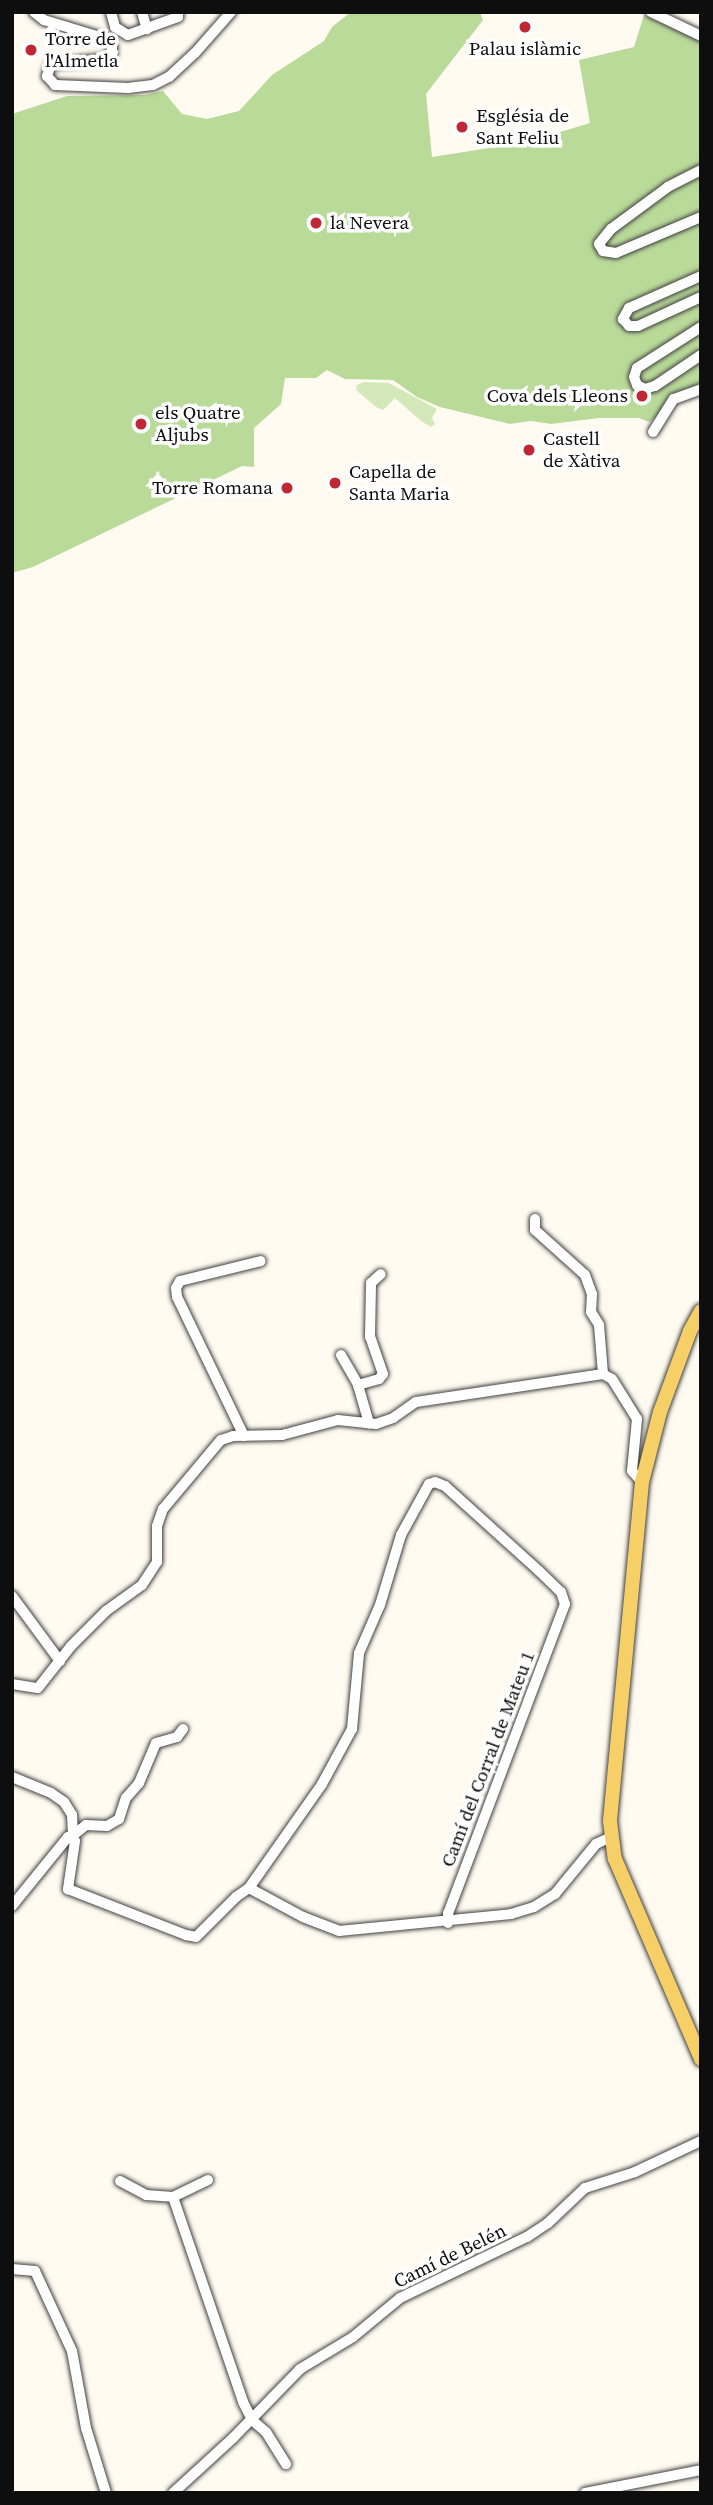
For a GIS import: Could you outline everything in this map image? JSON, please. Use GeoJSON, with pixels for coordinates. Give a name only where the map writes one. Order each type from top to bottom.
{"type":"FeatureCollection","features":[{"type":"Feature","properties":{"kind":"main road"},"geometry":{"type":"LineString","coordinates":[[701,1311],[660,1412],[642,1482],[615,1756],[611,1837],[615,1859],[701,2059]]}},
{"type":"Feature","properties":{"kind":"street"},"geometry":{"type":"LineString","coordinates":[[111,12],[115,27],[124,35],[147,29],[178,15]]}},
{"type":"Feature","properties":{"kind":"street"},"geometry":{"type":"LineString","coordinates":[[142,12],[147,29]]}},
{"type":"Feature","properties":{"kind":"street"},"geometry":{"type":"LineString","coordinates":[[37,15],[103,38],[112,46],[112,54],[107,60],[51,64],[47,76],[55,85],[140,88],[159,83],[180,67],[231,12]]}},
{"type":"Feature","properties":{"kind":"street"},"geometry":{"type":"LineString","coordinates":[[651,12],[701,36]]}},
{"type":"Feature","properties":{"kind":"street"},"geometry":{"type":"LineString","coordinates":[[701,170],[668,187],[611,229],[599,244],[603,251],[616,253],[701,217]]}},
{"type":"Feature","properties":{"kind":"street"},"geometry":{"type":"LineString","coordinates":[[701,276],[629,308],[623,319],[629,326],[638,326],[701,297]]}},
{"type":"Feature","properties":{"kind":"street"},"geometry":{"type":"LineString","coordinates":[[701,327],[637,369],[634,377],[637,385],[645,389],[655,386],[701,355]]}},
{"type":"Feature","properties":{"kind":"street"},"geometry":{"type":"LineString","coordinates":[[653,432],[674,399],[701,389]]}},
{"type":"Feature","properties":{"kind":"street"},"geometry":{"type":"LineString","coordinates":[[535,1219],[535,1230],[585,1275],[592,1294],[591,1312],[599,1325],[603,1374]]}},
{"type":"Feature","properties":{"kind":"street"},"geometry":{"type":"LineString","coordinates":[[244,1436],[177,1297],[176,1287],[180,1281],[261,1261]]}},
{"type":"Feature","properties":{"kind":"street"},"geometry":{"type":"LineString","coordinates":[[358,1385],[379,1379],[383,1374],[370,1337],[372,1283],[381,1273]]}},
{"type":"Feature","properties":{"kind":"street"},"geometry":{"type":"LineString","coordinates":[[341,1355],[358,1385],[369,1423]]}},
{"type":"Feature","properties":{"kind":"street"},"geometry":{"type":"LineString","coordinates":[[12,1684],[38,1688],[106,1611],[142,1585],[157,1562],[157,1526],[163,1509],[212,1447],[221,1440],[244,1436],[282,1435],[338,1420],[369,1423],[393,1418],[416,1402],[603,1374],[612,1379],[637,1419],[632,1471],[642,1482]]}},
{"type":"Feature","properties":{"kind":"street","name":"Camí del Corral de Mateu 1"},"geometry":{"type":"LineString","coordinates":[[249,1888],[322,1784],[352,1729],[359,1653],[380,1605],[401,1535],[429,1484],[435,1482],[445,1486],[561,1592],[564,1608],[448,1913],[448,1923]]}},
{"type":"Feature","properties":{"kind":"street"},"geometry":{"type":"LineString","coordinates":[[12,1596],[60,1661]]}},
{"type":"Feature","properties":{"kind":"street"},"geometry":{"type":"LineString","coordinates":[[12,1906],[41,1874],[60,1842],[86,1825],[107,1826],[119,1819],[126,1798],[139,1783],[156,1743],[177,1737],[183,1729]]}},
{"type":"Feature","properties":{"kind":"street"},"geometry":{"type":"LineString","coordinates":[[12,1777],[51,1793],[64,1802],[72,1815],[72,1835],[75,1842],[68,1889],[196,1937],[236,1897],[249,1888],[303,1917],[339,1931],[448,1923],[511,1914],[546,1902],[596,1844],[611,1837]]}},
{"type":"Feature","properties":{"kind":"street","name":"Camí de Belén"},"geometry":{"type":"LineString","coordinates":[[173,2493],[252,2420],[300,2369],[353,2337],[400,2298],[527,2237],[548,2223],[585,2188],[635,2172],[701,2141]]}},
{"type":"Feature","properties":{"kind":"street"},"geometry":{"type":"LineString","coordinates":[[120,2181],[146,2195],[173,2197],[208,2180]]}},
{"type":"Feature","properties":{"kind":"street"},"geometry":{"type":"LineString","coordinates":[[173,2197],[243,2402],[252,2420],[266,2432],[286,2464]]}},
{"type":"Feature","properties":{"kind":"street"},"geometry":{"type":"LineString","coordinates":[[12,2269],[35,2271],[72,2351],[86,2428],[106,2493]]}},
{"type":"Feature","properties":{"kind":"street"},"geometry":{"type":"LineString","coordinates":[[585,2493],[701,2470]]}},
{"type":"Feature","properties":{"kind":"green space"},"geometry":{"type":"Polygon","coordinates":[[[351,12],[480,12],[483,20],[426,94],[432,157],[527,142],[590,123],[579,60],[634,47],[644,15],[701,41],[701,383],[669,397],[658,416],[649,422],[639,418],[599,418],[551,424],[531,421],[510,424],[440,407],[417,397],[393,380],[345,379],[327,370],[316,378],[285,378],[281,404],[254,428],[254,467],[242,466],[33,567],[12,573],[12,114],[67,96],[145,95],[163,91],[182,114],[207,119],[239,111],[272,75],[324,41],[332,27],[351,12]]]}},
{"type":"Feature","properties":{"kind":"green space"},"geometry":{"type":"Polygon","coordinates":[[[364,382],[389,383],[437,409],[432,418],[435,424],[431,427],[421,421],[395,398],[383,410],[376,407],[356,390],[357,385],[364,382]]]}},
{"type":"Feature","properties":{"kind":"place","name":"Palau islàmic"},"geometry":{"type":"Point","coordinates":[525,27]}},
{"type":"Feature","properties":{"kind":"place","name":"Torre de l'Almetla"},"geometry":{"type":"Point","coordinates":[31,50]}},
{"type":"Feature","properties":{"kind":"place","name":"Església de Sant Feliu"},"geometry":{"type":"Point","coordinates":[462,127]}},
{"type":"Feature","properties":{"kind":"place","name":"la Nevera"},"geometry":{"type":"Point","coordinates":[316,223]}},
{"type":"Feature","properties":{"kind":"place","name":"Cova dels Lleons"},"geometry":{"type":"Point","coordinates":[642,396]}},
{"type":"Feature","properties":{"kind":"place","name":"els Quatre Aljubs"},"geometry":{"type":"Point","coordinates":[141,424]}},
{"type":"Feature","properties":{"kind":"place","name":"Castell de Xàtiva"},"geometry":{"type":"Point","coordinates":[529,450]}},
{"type":"Feature","properties":{"kind":"place","name":"Capella de Santa Maria"},"geometry":{"type":"Point","coordinates":[335,483]}},
{"type":"Feature","properties":{"kind":"place","name":"Torre Romana"},"geometry":{"type":"Point","coordinates":[287,488]}}]}
